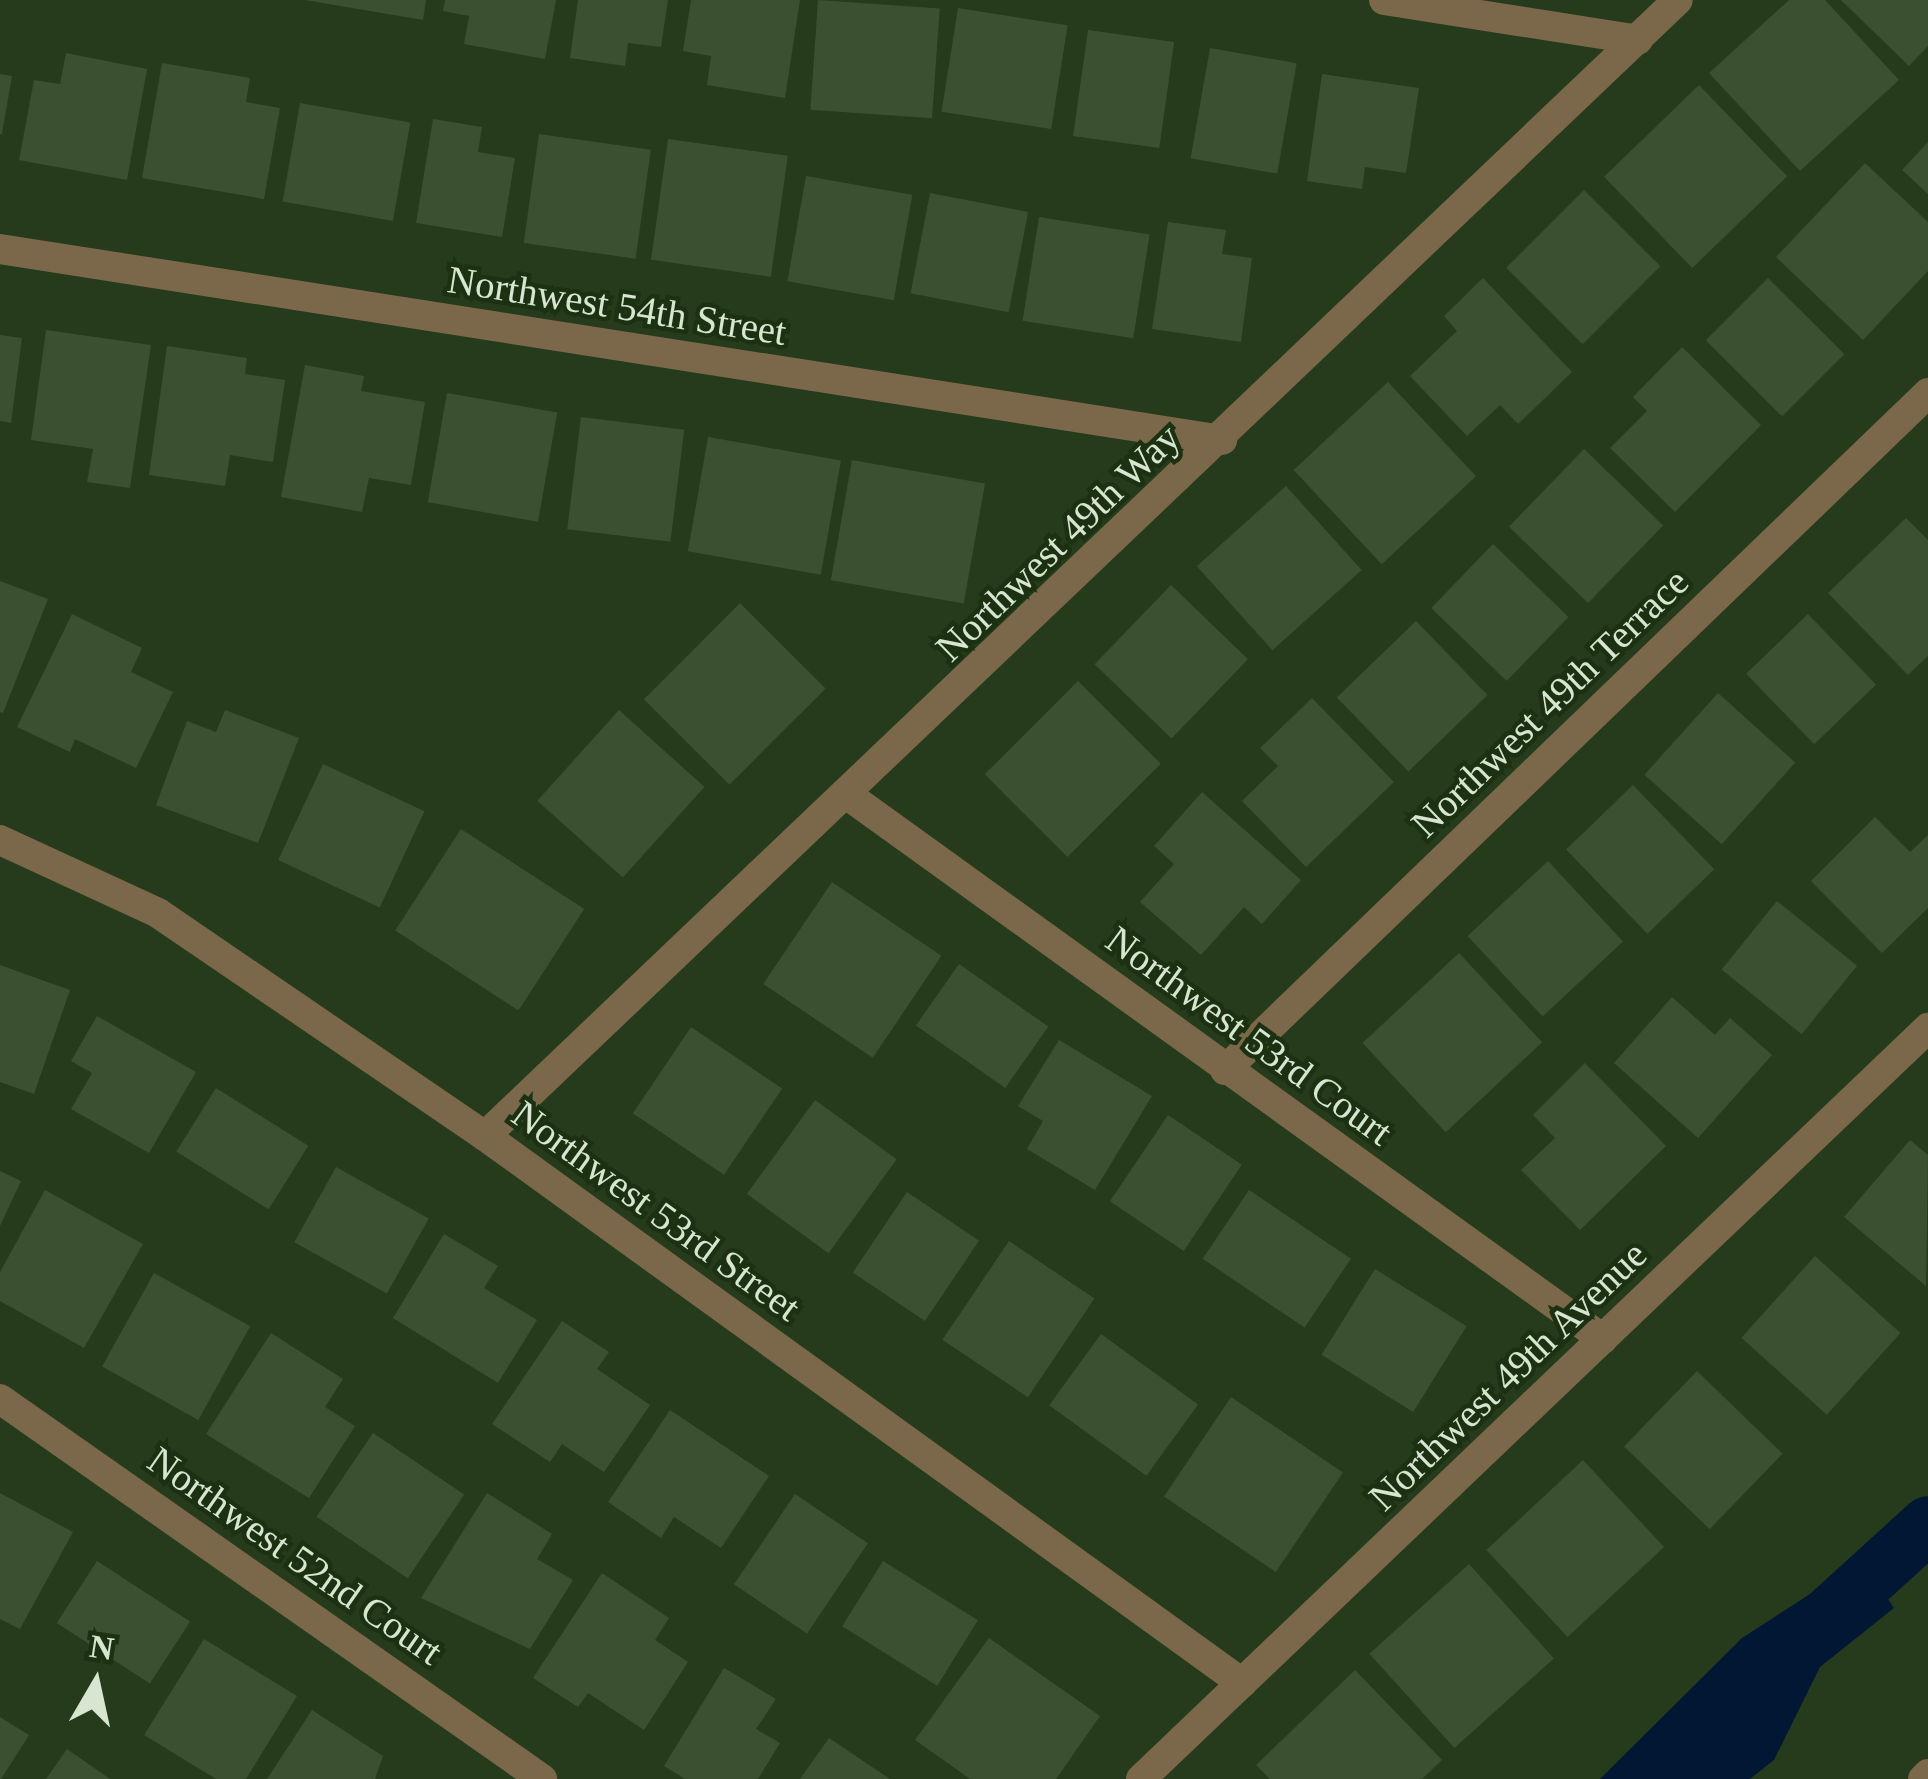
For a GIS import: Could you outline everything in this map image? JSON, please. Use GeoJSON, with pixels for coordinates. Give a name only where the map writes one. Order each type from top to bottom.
{"type":"FeatureCollection","features":[{"type":"Feature","properties":{"kind":"street"},"geometry":{"type":"LineString","coordinates":[[1384,0],[1638,40]]}},
{"type":"Feature","properties":{"kind":"street","name":"Northwest 49th Way"},"geometry":{"type":"LineString","coordinates":[[485,1136],[849,796],[1678,0]]}},
{"type":"Feature","properties":{"kind":"street","name":"Northwest 54th Street"},"geometry":{"type":"LineString","coordinates":[[0,249],[1222,440]]}},
{"type":"Feature","properties":{"kind":"street","name":"Northwest 49th Terrace"},"geometry":{"type":"LineString","coordinates":[[1225,1070],[1928,393]]}},
{"type":"Feature","properties":{"kind":"street","name":"Northwest 53rd Court"},"geometry":{"type":"LineString","coordinates":[[849,796],[1603,1339]]}},
{"type":"Feature","properties":{"kind":"street","name":"Northwest 53rd Street"},"geometry":{"type":"LineString","coordinates":[[0,840],[158,913],[485,1136],[1242,1683]]}},
{"type":"Feature","properties":{"kind":"street","name":"Northwest 49th Avenue"},"geometry":{"type":"LineString","coordinates":[[1141,1779],[1928,1028]]}},
{"type":"Feature","properties":{"kind":"street","name":"Northwest 52nd Court"},"geometry":{"type":"LineString","coordinates":[[0,1399],[542,1779]]}},
{"type":"Feature","properties":{"kind":"water"},"geometry":{"type":"Polygon","coordinates":[[[1861,1561],[1894,1608],[1820,1667],[1774,1760],[1750,1779],[1600,1779],[1742,1638],[1861,1561]]]}},
{"type":"Feature","properties":{"kind":"building"},"geometry":{"type":"Polygon","coordinates":[[[305,0],[426,0],[423,20],[305,0]]]}},
{"type":"Feature","properties":{"kind":"building"},"geometry":{"type":"Polygon","coordinates":[[[445,0],[556,0],[545,59],[464,44],[469,16],[443,11],[445,0]]]}},
{"type":"Feature","properties":{"kind":"building"},"geometry":{"type":"Polygon","coordinates":[[[578,0],[668,0],[661,47],[628,43],[625,66],[570,58],[578,0]]]}},
{"type":"Feature","properties":{"kind":"building"},"geometry":{"type":"Polygon","coordinates":[[[691,0],[800,0],[785,98],[707,85],[711,56],[683,51],[691,0]]]}},
{"type":"Feature","properties":{"kind":"building"},"geometry":{"type":"Polygon","coordinates":[[[818,0],[940,9],[932,118],[810,110],[818,0]]]}},
{"type":"Feature","properties":{"kind":"building"},"geometry":{"type":"Polygon","coordinates":[[[1789,0],[1825,0],[1899,80],[1800,171],[1709,73],[1789,0]]]}},
{"type":"Feature","properties":{"kind":"building"},"geometry":{"type":"Polygon","coordinates":[[[1841,0],[1928,0],[1928,46],[1909,66],[1841,0]]]}},
{"type":"Feature","properties":{"kind":"building"},"geometry":{"type":"Polygon","coordinates":[[[958,8],[1068,25],[1051,129],[942,112],[958,8]]]}},
{"type":"Feature","properties":{"kind":"building"},"geometry":{"type":"Polygon","coordinates":[[[1088,30],[1174,42],[1159,148],[1073,136],[1088,30]]]}},
{"type":"Feature","properties":{"kind":"building"},"geometry":{"type":"Polygon","coordinates":[[[1210,48],[1297,63],[1277,174],[1191,158],[1210,48]]]}},
{"type":"Feature","properties":{"kind":"building"},"geometry":{"type":"Polygon","coordinates":[[[66,53],[147,69],[127,180],[19,160],[34,80],[60,84],[66,53]]]}},
{"type":"Feature","properties":{"kind":"building"},"geometry":{"type":"Polygon","coordinates":[[[162,63],[250,78],[246,102],[280,108],[264,199],[142,178],[162,63]]]}},
{"type":"Feature","properties":{"kind":"building"},"geometry":{"type":"Polygon","coordinates":[[[0,74],[12,76],[2,134],[0,134],[0,74]]]}},
{"type":"Feature","properties":{"kind":"building"},"geometry":{"type":"Polygon","coordinates":[[[1322,74],[1419,88],[1406,173],[1365,167],[1362,189],[1307,181],[1322,74]]]}},
{"type":"Feature","properties":{"kind":"building"},"geometry":{"type":"Polygon","coordinates":[[[1699,85],[1787,176],[1692,268],[1604,177],[1699,85]]]}},
{"type":"Feature","properties":{"kind":"building"},"geometry":{"type":"Polygon","coordinates":[[[300,103],[410,122],[393,221],[283,201],[300,103]]]}},
{"type":"Feature","properties":{"kind":"building"},"geometry":{"type":"Polygon","coordinates":[[[433,119],[482,127],[478,152],[515,158],[502,237],[416,223],[433,119]]]}},
{"type":"Feature","properties":{"kind":"building"},"geometry":{"type":"Polygon","coordinates":[[[539,134],[651,150],[636,259],[524,243],[539,134]]]}},
{"type":"Feature","properties":{"kind":"building"},"geometry":{"type":"Polygon","coordinates":[[[668,139],[788,156],[771,277],[651,260],[668,139]]]}},
{"type":"Feature","properties":{"kind":"building"},"geometry":{"type":"Polygon","coordinates":[[[1928,142],[1928,194],[1902,170],[1928,142]]]}},
{"type":"Feature","properties":{"kind":"building"},"geometry":{"type":"Polygon","coordinates":[[[1865,163],[1928,222],[1928,271],[1863,340],[1776,257],[1865,163]]]}},
{"type":"Feature","properties":{"kind":"building"},"geometry":{"type":"Polygon","coordinates":[[[806,176],[912,195],[894,300],[787,281],[806,176]]]}},
{"type":"Feature","properties":{"kind":"building"},"geometry":{"type":"Polygon","coordinates":[[[1584,190],[1660,266],[1583,344],[1506,268],[1584,190]]]}},
{"type":"Feature","properties":{"kind":"building"},"geometry":{"type":"Polygon","coordinates":[[[930,193],[1028,212],[1009,312],[911,293],[930,193]]]}},
{"type":"Feature","properties":{"kind":"building"},"geometry":{"type":"Polygon","coordinates":[[[1039,217],[1150,235],[1133,338],[1023,321],[1039,217]]]}},
{"type":"Feature","properties":{"kind":"building"},"geometry":{"type":"Polygon","coordinates":[[[1168,222],[1226,230],[1222,254],[1252,258],[1241,342],[1152,329],[1168,222]]]}},
{"type":"Feature","properties":{"kind":"building"},"geometry":{"type":"Polygon","coordinates":[[[1483,278],[1572,372],[1518,424],[1500,405],[1467,436],[1410,376],[1457,331],[1444,316],[1483,278]]]}},
{"type":"Feature","properties":{"kind":"building"},"geometry":{"type":"Polygon","coordinates":[[[1768,278],[1844,354],[1782,417],[1706,340],[1768,278]]]}},
{"type":"Feature","properties":{"kind":"building"},"geometry":{"type":"Polygon","coordinates":[[[46,330],[151,345],[130,488],[87,482],[93,449],[31,440],[46,330]]]}},
{"type":"Feature","properties":{"kind":"building"},"geometry":{"type":"Polygon","coordinates":[[[0,335],[22,338],[11,423],[0,421],[0,335]]]}},
{"type":"Feature","properties":{"kind":"building"},"geometry":{"type":"Polygon","coordinates":[[[167,346],[247,358],[245,374],[285,380],[273,462],[230,455],[225,486],[149,475],[167,346]]]}},
{"type":"Feature","properties":{"kind":"building"},"geometry":{"type":"Polygon","coordinates":[[[1682,347],[1761,425],[1675,512],[1610,448],[1647,411],[1633,397],[1682,347]]]}},
{"type":"Feature","properties":{"kind":"building"},"geometry":{"type":"Polygon","coordinates":[[[305,365],[364,376],[361,391],[425,402],[411,485],[369,478],[362,512],[281,497],[305,365]]]}},
{"type":"Feature","properties":{"kind":"building"},"geometry":{"type":"Polygon","coordinates":[[[1388,382],[1476,476],[1382,564],[1294,470],[1388,382]]]}},
{"type":"Feature","properties":{"kind":"building"},"geometry":{"type":"Polygon","coordinates":[[[447,393],[557,412],[538,522],[428,502],[447,393]]]}},
{"type":"Feature","properties":{"kind":"building"},"geometry":{"type":"Polygon","coordinates":[[[581,417],[684,430],[670,542],[567,529],[581,417]]]}},
{"type":"Feature","properties":{"kind":"building"},"geometry":{"type":"Polygon","coordinates":[[[708,437],[841,460],[821,575],[688,551],[708,437]]]}},
{"type":"Feature","properties":{"kind":"building"},"geometry":{"type":"Polygon","coordinates":[[[1584,449],[1663,525],[1588,603],[1509,527],[1584,449]]]}},
{"type":"Feature","properties":{"kind":"building"},"geometry":{"type":"Polygon","coordinates":[[[852,460],[985,483],[964,604],[831,580],[852,460]]]}},
{"type":"Feature","properties":{"kind":"building"},"geometry":{"type":"Polygon","coordinates":[[[1286,486],[1362,570],[1272,650],[1197,566],[1286,486]]]}},
{"type":"Feature","properties":{"kind":"building"},"geometry":{"type":"Polygon","coordinates":[[[1906,518],[1928,540],[1928,656],[1908,675],[1828,593],[1906,518]]]}},
{"type":"Feature","properties":{"kind":"building"},"geometry":{"type":"Polygon","coordinates":[[[1493,544],[1569,617],[1507,681],[1431,608],[1493,544]]]}},
{"type":"Feature","properties":{"kind":"building"},"geometry":{"type":"Polygon","coordinates":[[[0,581],[48,599],[3,713],[0,712],[0,581]]]}},
{"type":"Feature","properties":{"kind":"building"},"geometry":{"type":"Polygon","coordinates":[[[1171,585],[1248,659],[1172,738],[1095,664],[1171,585]]]}},
{"type":"Feature","properties":{"kind":"building"},"geometry":{"type":"Polygon","coordinates":[[[740,603],[826,689],[729,785],[644,699],[740,603]]]}},
{"type":"Feature","properties":{"kind":"building"},"geometry":{"type":"Polygon","coordinates":[[[72,614],[142,648],[131,672],[173,692],[136,768],[75,739],[70,752],[17,727],[72,614]]]}},
{"type":"Feature","properties":{"kind":"building"},"geometry":{"type":"Polygon","coordinates":[[[1808,614],[1876,684],[1814,744],[1746,674],[1808,614]]]}},
{"type":"Feature","properties":{"kind":"building"},"geometry":{"type":"Polygon","coordinates":[[[1416,621],[1488,695],[1408,772],[1337,697],[1416,621]]]}},
{"type":"Feature","properties":{"kind":"building"},"geometry":{"type":"Polygon","coordinates":[[[1078,681],[1161,764],[1067,857],[985,774],[1078,681]]]}},
{"type":"Feature","properties":{"kind":"building"},"geometry":{"type":"Polygon","coordinates":[[[1718,693],[1795,763],[1722,844],[1644,775],[1718,693]]]}},
{"type":"Feature","properties":{"kind":"building"},"geometry":{"type":"Polygon","coordinates":[[[1312,698],[1394,782],[1306,867],[1242,801],[1278,766],[1260,748],[1312,698]]]}},
{"type":"Feature","properties":{"kind":"building"},"geometry":{"type":"Polygon","coordinates":[[[225,710],[299,738],[258,843],[156,805],[187,721],[216,732],[225,710]]]}},
{"type":"Feature","properties":{"kind":"building"},"geometry":{"type":"Polygon","coordinates":[[[619,710],[704,787],[623,878],[537,801],[619,710]]]}},
{"type":"Feature","properties":{"kind":"building"},"geometry":{"type":"Polygon","coordinates":[[[323,764],[425,811],[380,907],[278,860],[323,764]]]}},
{"type":"Feature","properties":{"kind":"building"},"geometry":{"type":"Polygon","coordinates":[[[1633,785],[1714,869],[1647,934],[1566,850],[1633,785]]]}},
{"type":"Feature","properties":{"kind":"building"},"geometry":{"type":"Polygon","coordinates":[[[1202,792],[1301,880],[1262,924],[1244,907],[1201,955],[1140,902],[1174,864],[1154,846],[1202,792]]]}},
{"type":"Feature","properties":{"kind":"building"},"geometry":{"type":"Polygon","coordinates":[[[1875,817],[1910,852],[1928,835],[1928,908],[1882,953],[1811,881],[1875,817]]]}},
{"type":"Feature","properties":{"kind":"building"},"geometry":{"type":"Polygon","coordinates":[[[461,829],[584,909],[518,1011],[395,930],[461,829]]]}},
{"type":"Feature","properties":{"kind":"building"},"geometry":{"type":"Polygon","coordinates":[[[1548,861],[1623,941],[1543,1016],[1468,936],[1548,861]]]}},
{"type":"Feature","properties":{"kind":"building"},"geometry":{"type":"Polygon","coordinates":[[[832,882],[941,956],[873,1058],[763,984],[832,882]]]}},
{"type":"Feature","properties":{"kind":"building"},"geometry":{"type":"Polygon","coordinates":[[[1777,901],[1857,966],[1802,1034],[1722,969],[1777,901]]]}},
{"type":"Feature","properties":{"kind":"building"},"geometry":{"type":"Polygon","coordinates":[[[1459,953],[1542,1042],[1446,1132],[1362,1043],[1459,953]]]}},
{"type":"Feature","properties":{"kind":"building"},"geometry":{"type":"Polygon","coordinates":[[[959,964],[1048,1027],[1005,1088],[916,1025],[959,964]]]}},
{"type":"Feature","properties":{"kind":"building"},"geometry":{"type":"Polygon","coordinates":[[[0,965],[70,990],[34,1094],[0,1082],[0,965]]]}},
{"type":"Feature","properties":{"kind":"building"},"geometry":{"type":"Polygon","coordinates":[[[1672,997],[1715,1035],[1730,1018],[1772,1055],[1698,1138],[1614,1063],[1672,997]]]}},
{"type":"Feature","properties":{"kind":"building"},"geometry":{"type":"Polygon","coordinates":[[[97,1016],[196,1072],[149,1153],[71,1109],[92,1073],[71,1061],[97,1016]]]}},
{"type":"Feature","properties":{"kind":"building"},"geometry":{"type":"Polygon","coordinates":[[[691,1027],[782,1089],[724,1175],[633,1113],[691,1027]]]}},
{"type":"Feature","properties":{"kind":"building"},"geometry":{"type":"Polygon","coordinates":[[[1059,1040],[1152,1096],[1095,1190],[1027,1149],[1043,1121],[1018,1106],[1059,1040]]]}},
{"type":"Feature","properties":{"kind":"building"},"geometry":{"type":"Polygon","coordinates":[[[1585,1063],[1666,1146],[1580,1230],[1521,1170],[1555,1138],[1533,1115],[1585,1063]]]}},
{"type":"Feature","properties":{"kind":"building"},"geometry":{"type":"Polygon","coordinates":[[[216,1088],[308,1146],[269,1209],[176,1152],[216,1088]]]}},
{"type":"Feature","properties":{"kind":"building"},"geometry":{"type":"Polygon","coordinates":[[[815,1100],[897,1159],[829,1253],[747,1194],[815,1100]]]}},
{"type":"Feature","properties":{"kind":"building"},"geometry":{"type":"Polygon","coordinates":[[[1168,1115],[1242,1165],[1184,1251],[1110,1201],[1168,1115]]]}},
{"type":"Feature","properties":{"kind":"building"},"geometry":{"type":"Polygon","coordinates":[[[1910,1140],[1928,1155],[1926,1286],[1844,1217],[1910,1140]]]}},
{"type":"Feature","properties":{"kind":"building"},"geometry":{"type":"Polygon","coordinates":[[[336,1167],[429,1218],[387,1294],[294,1242],[336,1167]]]}},
{"type":"Feature","properties":{"kind":"building"},"geometry":{"type":"Polygon","coordinates":[[[0,1171],[21,1181],[0,1226],[0,1171]]]}},
{"type":"Feature","properties":{"kind":"building"},"geometry":{"type":"Polygon","coordinates":[[[45,1190],[143,1244],[84,1348],[0,1301],[0,1272],[45,1190]]]}},
{"type":"Feature","properties":{"kind":"building"},"geometry":{"type":"Polygon","coordinates":[[[1249,1190],[1351,1259],[1305,1328],[1203,1259],[1249,1190]]]}},
{"type":"Feature","properties":{"kind":"building"},"geometry":{"type":"Polygon","coordinates":[[[907,1192],[979,1241],[925,1321],[853,1272],[907,1192]]]}},
{"type":"Feature","properties":{"kind":"building"},"geometry":{"type":"Polygon","coordinates":[[[444,1234],[498,1266],[484,1288],[537,1320],[498,1383],[393,1318],[444,1234]]]}},
{"type":"Feature","properties":{"kind":"building"},"geometry":{"type":"Polygon","coordinates":[[[1009,1241],[1094,1299],[1028,1397],[942,1340],[1009,1241]]]}},
{"type":"Feature","properties":{"kind":"building"},"geometry":{"type":"Polygon","coordinates":[[[1815,1256],[1900,1333],[1827,1415],[1741,1338],[1815,1256]]]}},
{"type":"Feature","properties":{"kind":"building"},"geometry":{"type":"Polygon","coordinates":[[[1375,1269],[1467,1326],[1413,1412],[1321,1355],[1375,1269]]]}},
{"type":"Feature","properties":{"kind":"building"},"geometry":{"type":"Polygon","coordinates":[[[154,1273],[250,1326],[198,1420],[102,1367],[154,1273]]]}},
{"type":"Feature","properties":{"kind":"building"},"geometry":{"type":"Polygon","coordinates":[[[562,1321],[609,1352],[597,1369],[650,1405],[604,1472],[562,1444],[550,1462],[492,1424],[562,1321]]]}},
{"type":"Feature","properties":{"kind":"building"},"geometry":{"type":"Polygon","coordinates":[[[271,1333],[343,1379],[325,1407],[355,1426],[309,1498],[206,1434],[271,1333]]]}},
{"type":"Feature","properties":{"kind":"building"},"geometry":{"type":"Polygon","coordinates":[[[1101,1334],[1198,1405],[1146,1476],[1049,1405],[1101,1334]]]}},
{"type":"Feature","properties":{"kind":"building"},"geometry":{"type":"Polygon","coordinates":[[[1697,1371],[1783,1454],[1710,1529],[1624,1447],[1697,1371]]]}},
{"type":"Feature","properties":{"kind":"building"},"geometry":{"type":"Polygon","coordinates":[[[1231,1397],[1343,1472],[1276,1572],[1164,1496],[1231,1397]]]}},
{"type":"Feature","properties":{"kind":"building"},"geometry":{"type":"Polygon","coordinates":[[[670,1410],[769,1476],[721,1548],[674,1517],[661,1538],[608,1502],[670,1410]]]}},
{"type":"Feature","properties":{"kind":"building"},"geometry":{"type":"Polygon","coordinates":[[[373,1433],[464,1495],[408,1578],[317,1517],[373,1433]]]}},
{"type":"Feature","properties":{"kind":"building"},"geometry":{"type":"Polygon","coordinates":[[[1583,1460],[1664,1547],[1568,1637],[1486,1550],[1583,1460]]]}},
{"type":"Feature","properties":{"kind":"building"},"geometry":{"type":"Polygon","coordinates":[[[0,1493],[73,1532],[20,1629],[0,1619],[0,1493]]]}},
{"type":"Feature","properties":{"kind":"building"},"geometry":{"type":"Polygon","coordinates":[[[487,1493],[552,1534],[537,1559],[573,1580],[530,1649],[421,1598],[487,1493]]]}},
{"type":"Feature","properties":{"kind":"building"},"geometry":{"type":"Polygon","coordinates":[[[795,1494],[868,1543],[807,1634],[734,1584],[795,1494]]]}},
{"type":"Feature","properties":{"kind":"building"},"geometry":{"type":"Polygon","coordinates":[[[97,1561],[190,1621],[150,1684],[57,1623],[97,1561]]]}},
{"type":"Feature","properties":{"kind":"building"},"geometry":{"type":"Polygon","coordinates":[[[883,1561],[978,1620],[937,1686],[842,1626],[883,1561]]]}},
{"type":"Feature","properties":{"kind":"building"},"geometry":{"type":"Polygon","coordinates":[[[1469,1564],[1554,1658],[1454,1748],[1369,1654],[1469,1564]]]}},
{"type":"Feature","properties":{"kind":"building"},"geometry":{"type":"Polygon","coordinates":[[[602,1573],[669,1618],[655,1640],[688,1662],[644,1730],[588,1693],[578,1707],[533,1678],[602,1573]]]}},
{"type":"Feature","properties":{"kind":"building"},"geometry":{"type":"Polygon","coordinates":[[[989,1638],[1100,1716],[1056,1779],[970,1779],[915,1740],[989,1638]]]}},
{"type":"Feature","properties":{"kind":"building"},"geometry":{"type":"Polygon","coordinates":[[[204,1639],[297,1696],[246,1779],[216,1779],[144,1735],[204,1639]]]}},
{"type":"Feature","properties":{"kind":"building"},"geometry":{"type":"Polygon","coordinates":[[[724,1668],[776,1699],[756,1729],[780,1743],[758,1779],[685,1779],[664,1766],[724,1668]]]}},
{"type":"Feature","properties":{"kind":"building"},"geometry":{"type":"Polygon","coordinates":[[[1355,1670],[1442,1760],[1422,1779],[1270,1779],[1256,1765],[1355,1670]]]}},
{"type":"Feature","properties":{"kind":"building"},"geometry":{"type":"Polygon","coordinates":[[[312,1710],[383,1756],[375,1779],[267,1779],[312,1710]]]}},
{"type":"Feature","properties":{"kind":"building"},"geometry":{"type":"Polygon","coordinates":[[[0,1717],[29,1735],[1,1779],[0,1779],[0,1717]]]}},
{"type":"Feature","properties":{"kind":"building"},"geometry":{"type":"Polygon","coordinates":[[[829,1738],[890,1779],[800,1779],[829,1738]]]}},
{"type":"Feature","properties":{"kind":"building"},"geometry":{"type":"Polygon","coordinates":[[[67,1749],[110,1779],[46,1779],[67,1749]]]}},
{"type":"Feature","properties":{"kind":"waterway"},"geometry":{"type":"LineString","coordinates":[[1816,1626],[1928,1524]]}}]}
